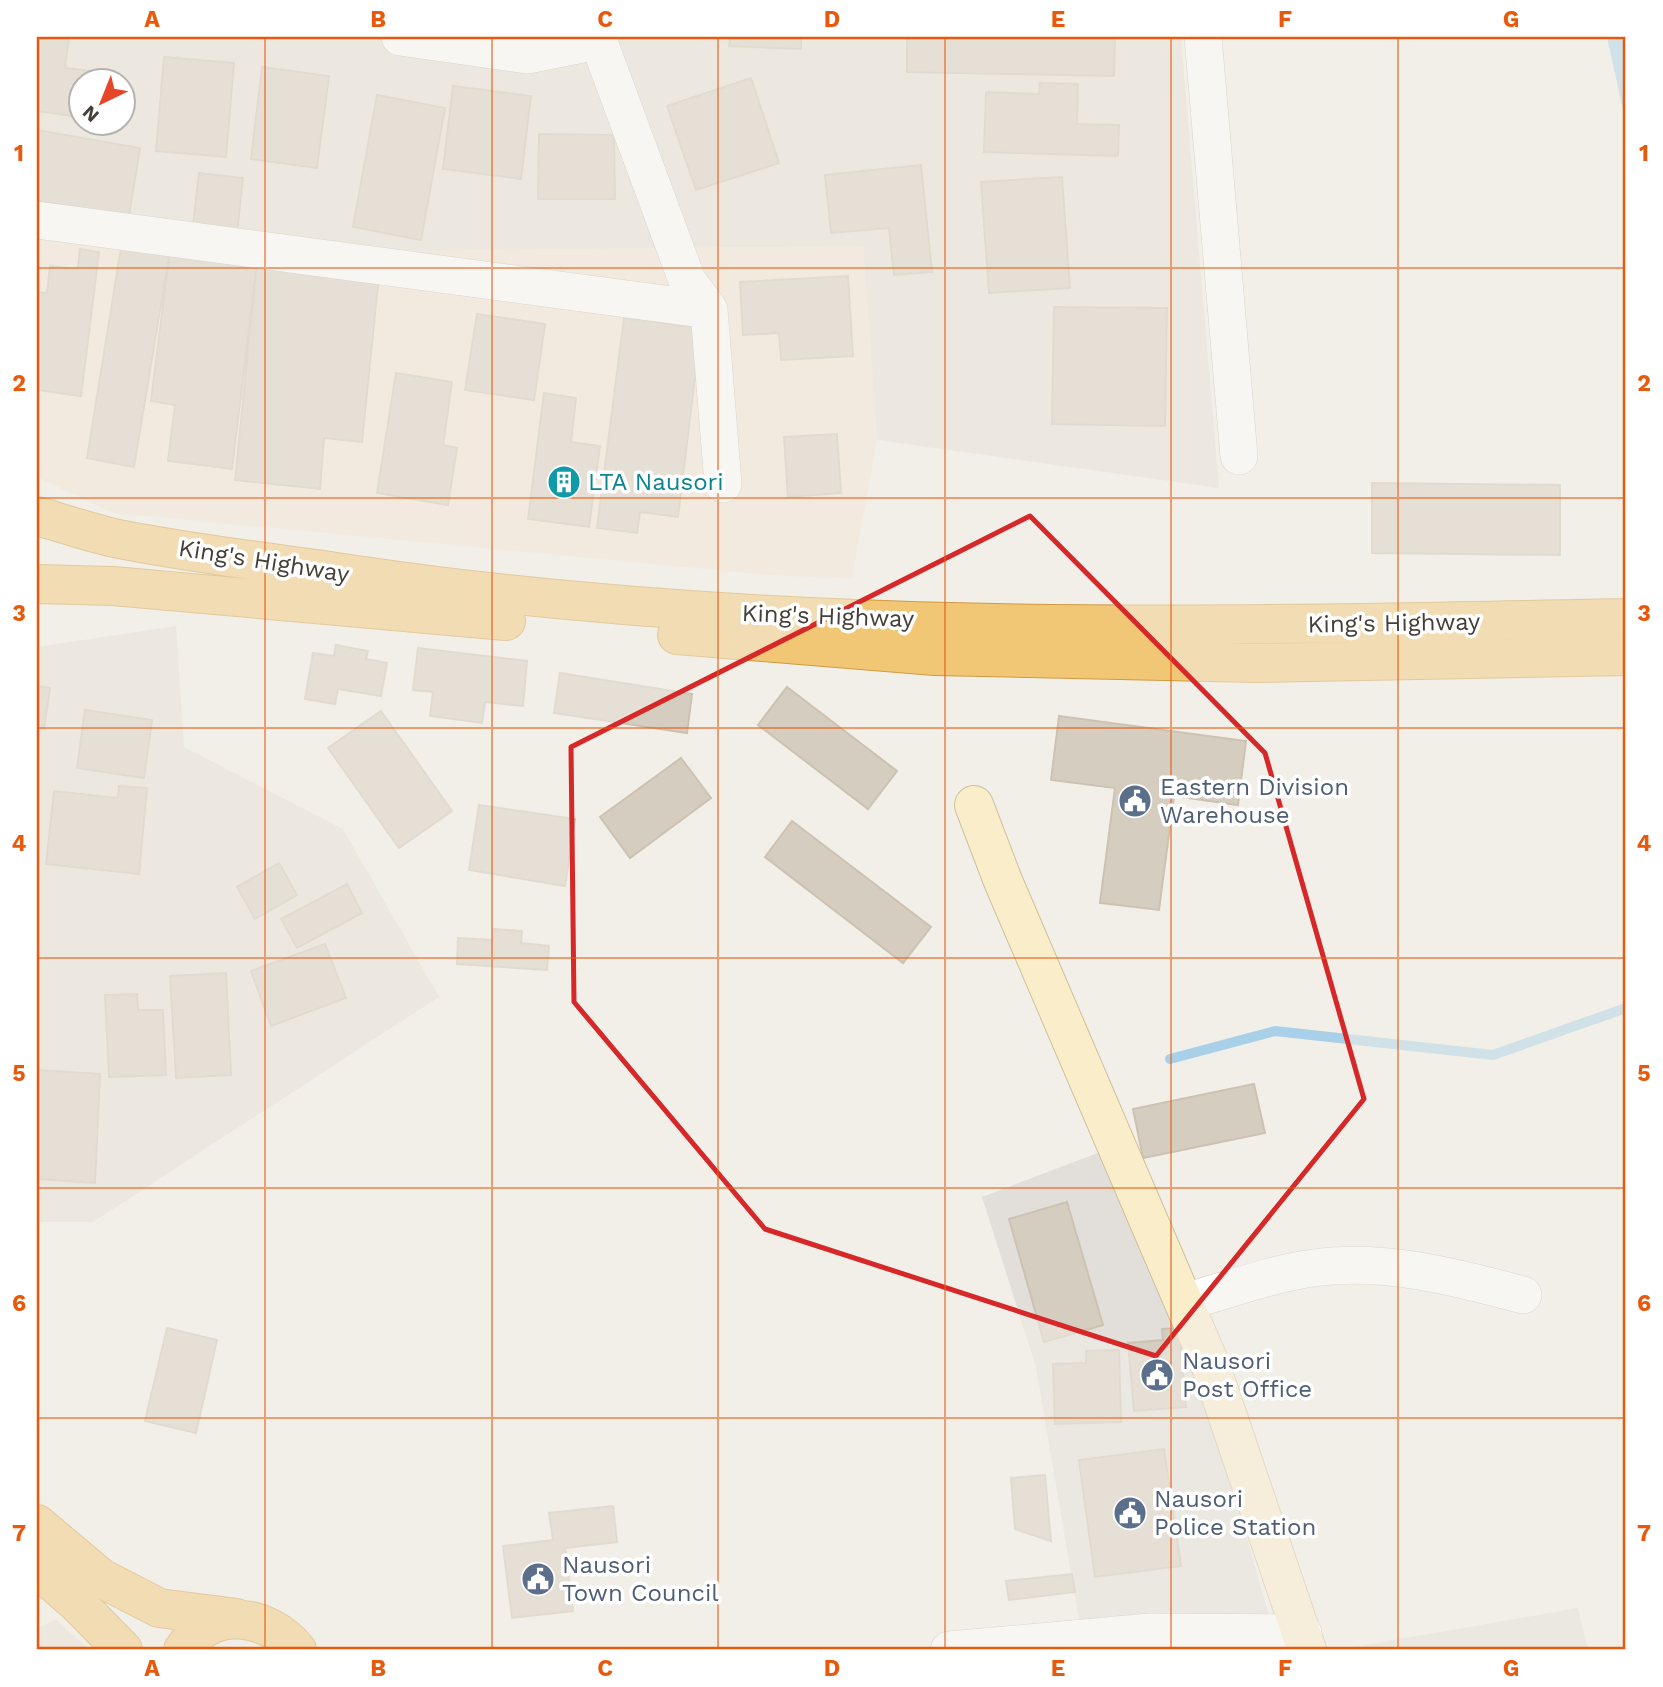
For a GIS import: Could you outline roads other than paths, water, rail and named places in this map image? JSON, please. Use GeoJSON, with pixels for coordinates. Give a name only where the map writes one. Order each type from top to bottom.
{"type":"FeatureCollection","features":[{"type":"Feature","properties":{"kind":"highway","name":"King's Highway"},"geometry":{"type":"LineString","coordinates":[[37,516],[113,538],[461,591],[710,611],[989,623],[1254,625],[1626,618]]}},
{"type":"Feature","properties":{"kind":"highway","name":"King's Highway"},"geometry":{"type":"LineString","coordinates":[[37,584],[113,586],[935,656],[1255,663],[1626,656]]}},
{"type":"Feature","properties":{"kind":"highway"},"geometry":{"type":"LineString","coordinates":[[37,1524],[101,1578],[159,1608],[255,1620],[298,1645]]}},
{"type":"Feature","properties":{"kind":"highway"},"geometry":{"type":"LineString","coordinates":[[37,1568],[79,1605],[123,1650]]}},
{"type":"Feature","properties":{"kind":"highway"},"geometry":{"type":"LineString","coordinates":[[183,1650],[190,1639],[212,1624],[237,1618]]}},
{"type":"Feature","properties":{"kind":"street"},"geometry":{"type":"LineString","coordinates":[[400,37],[527,55],[597,39],[687,280],[709,310],[723,484]]}},
{"type":"Feature","properties":{"kind":"street"},"geometry":{"type":"LineString","coordinates":[[1203,37],[1239,456]]}},
{"type":"Feature","properties":{"kind":"street"},"geometry":{"type":"LineString","coordinates":[[37,220],[709,310]]}},
{"type":"Feature","properties":{"kind":"street"},"geometry":{"type":"LineString","coordinates":[[949,1650],[1150,1632],[1305,1642],[1210,1364],[1008,893],[974,806]]}},
{"type":"Feature","properties":{"kind":"street"},"geometry":{"type":"LineString","coordinates":[[1184,1302],[1313,1268],[1384,1266],[1470,1281],[1523,1295]]}},
{"type":"Feature","properties":{"kind":"water"},"geometry":{"type":"Polygon","coordinates":[[[1607,37],[1626,37],[1626,124],[1607,37]]]}},
{"type":"Feature","properties":{"kind":"waterway"},"geometry":{"type":"LineString","coordinates":[[1170,1059],[1275,1031],[1493,1055],[1626,1008]]}},
{"type":"Feature","properties":{"kind":"place","name":"LTA Nausori"},"geometry":{"type":"Point","coordinates":[564,482]}},
{"type":"Feature","properties":{"kind":"place","name":"Eastern Division Warehouse"},"geometry":{"type":"Point","coordinates":[1135,801]}},
{"type":"Feature","properties":{"kind":"place","name":"Nausori Post Office"},"geometry":{"type":"Point","coordinates":[1157,1375]}},
{"type":"Feature","properties":{"kind":"place","name":"Nausori Police Station"},"geometry":{"type":"Point","coordinates":[1130,1513]}},
{"type":"Feature","properties":{"kind":"place","name":"Nausori Town Council"},"geometry":{"type":"Point","coordinates":[538,1579]}}]}
